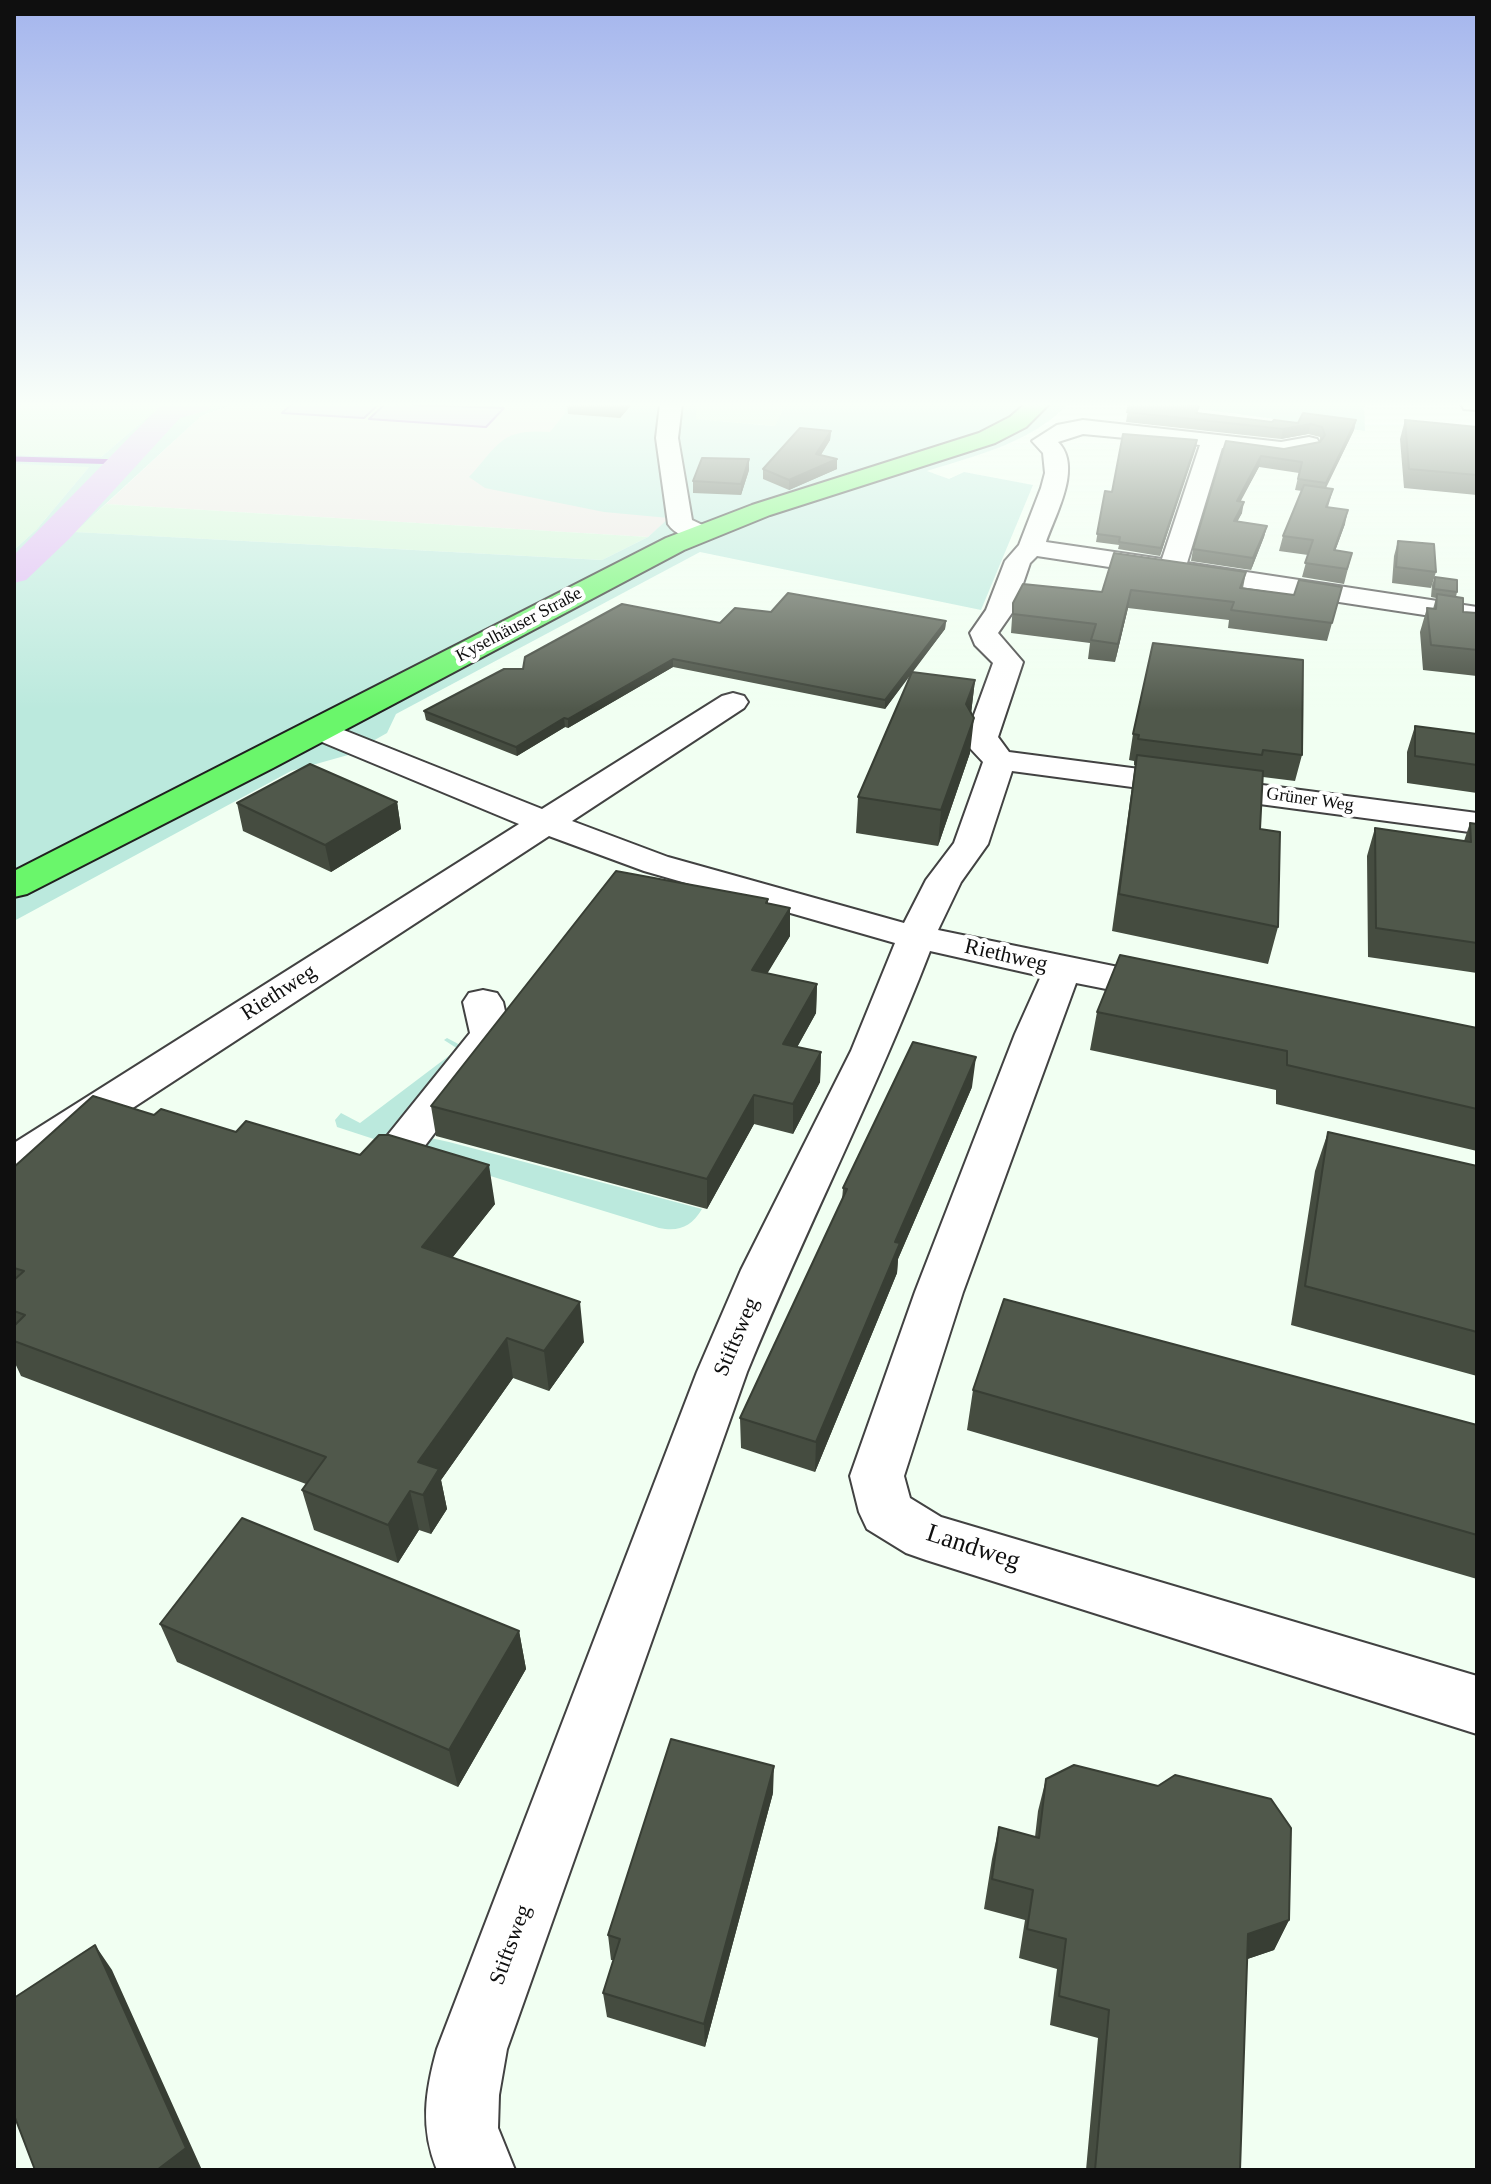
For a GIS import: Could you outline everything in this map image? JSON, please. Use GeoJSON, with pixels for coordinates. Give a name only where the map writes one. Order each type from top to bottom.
{"type":"FeatureCollection","features":[{"type":"Feature","properties":{"kind":"main road","name":"Kyselhäuser Straße"},"geometry":{"type":"LineString","coordinates":[[14,886],[700,533],[776,506]]}},
{"type":"Feature","properties":{"kind":"street"},"geometry":{"type":"LineString","coordinates":[[677,506],[680,524],[700,533]]}},
{"type":"Feature","properties":{"kind":"street"},"geometry":{"type":"LineString","coordinates":[[1000,760],[985,747],[982,737],[1008,662],[985,639],[984,633],[1000,610],[1018,561],[1031,547],[1045,506]]}},
{"type":"Feature","properties":{"kind":"street"},"geometry":{"type":"LineString","coordinates":[[1172,568],[1192,506]]}},
{"type":"Feature","properties":{"kind":"street"},"geometry":{"type":"LineString","coordinates":[[1031,547],[1477,615]]}},
{"type":"Feature","properties":{"kind":"street","name":"Riethweg"},"geometry":{"type":"LineString","coordinates":[[14,1164],[733,702]]}},
{"type":"Feature","properties":{"kind":"street","name":"Riethweg"},"geometry":{"type":"LineString","coordinates":[[321,730],[544,822],[656,864],[851,921],[1063,969],[1206,997]]}},
{"type":"Feature","properties":{"kind":"street","name":"Grüner Weg"},"geometry":{"type":"LineString","coordinates":[[1000,760],[1477,823]]}},
{"type":"Feature","properties":{"kind":"street","name":"Stiftsweg"},"geometry":{"type":"LineString","coordinates":[[478,2170],[471,2163],[462,2128],[461,2093],[472,2049],[708,1408],[765,1270],[860,1075],[936,892],[975,837],[1000,760]]}},
{"type":"Feature","properties":{"kind":"street","name":"Landweg"},"geometry":{"type":"LineString","coordinates":[[1063,969],[957,1242],[877,1476],[886,1512],[926,1536],[1477,1705]]}},
{"type":"Feature","properties":{"kind":"street"},"geometry":{"type":"LineString","coordinates":[[392,1157],[490,1034],[483,1002]]}},
{"type":"Feature","properties":{"kind":"shaded area"},"geometry":{"type":"Polygon","coordinates":[[[56,506],[103,506],[75,532],[602,560],[648,537],[669,518],[574,506],[1024,506],[981,610],[700,552],[396,714],[387,733],[348,755],[291,771],[14,921],[14,550],[56,506]]]}},
{"type":"Feature","properties":{"kind":"shaded area"},"geometry":{"type":"Polygon","coordinates":[[[138,506],[670,506],[670,518],[648,537],[138,506]]]}},
{"type":"Feature","properties":{"kind":"shaded area"},"geometry":{"type":"Polygon","coordinates":[[[447,1038],[466,1048],[439,1089],[421,1094],[386,1143],[337,1127],[335,1120],[341,1113],[360,1123],[458,1049],[444,1040],[447,1038]]]}},
{"type":"Feature","properties":{"kind":"shaded area"},"geometry":{"type":"Polygon","coordinates":[[[417,1135],[702,1209],[684,1227],[659,1228],[406,1150],[417,1135]]]}},
{"type":"Feature","properties":{"kind":"green space"},"geometry":{"type":"Polygon","coordinates":[[[14,506],[56,506],[37,529],[14,550],[14,506]]]}},
{"type":"Feature","properties":{"kind":"green space"},"geometry":{"type":"Polygon","coordinates":[[[104,506],[138,506],[648,537],[602,560],[74,532],[104,506]]]}},
{"type":"Feature","properties":{"kind":"building"},"geometry":{"type":"Polygon","coordinates":[[[1102,506],[1175,506],[1161,548],[1119,542],[1120,537],[1097,534],[1102,506]]]}},
{"type":"Feature","properties":{"kind":"building"},"geometry":{"type":"Polygon","coordinates":[[[1206,506],[1242,506],[1234,521],[1267,526],[1253,558],[1193,549],[1206,506]]]}},
{"type":"Feature","properties":{"kind":"building"},"geometry":{"type":"Polygon","coordinates":[[[1295,506],[1348,510],[1334,550],[1352,553],[1347,569],[1305,563],[1313,540],[1283,536],[1295,506]]]}},
{"type":"Feature","properties":{"kind":"building"},"geometry":{"type":"Polygon","coordinates":[[[1398,541],[1434,544],[1436,572],[1396,567],[1398,541]]]}},
{"type":"Feature","properties":{"kind":"building"},"geometry":{"type":"Polygon","coordinates":[[[1114,553],[1246,572],[1240,588],[1294,595],[1299,580],[1342,587],[1332,623],[1231,610],[1234,602],[1131,590],[1118,644],[1091,640],[1096,624],[1013,614],[1013,603],[1023,584],[1102,592],[1114,553]]]}},
{"type":"Feature","properties":{"kind":"building"},"geometry":{"type":"Polygon","coordinates":[[[1435,577],[1457,580],[1457,592],[1434,589],[1435,577]]]}},
{"type":"Feature","properties":{"kind":"building"},"geometry":{"type":"Polygon","coordinates":[[[788,593],[946,621],[885,700],[673,659],[516,747],[424,711],[504,669],[523,669],[525,657],[622,604],[720,623],[735,608],[771,612],[788,593]]]}},
{"type":"Feature","properties":{"kind":"building"},"geometry":{"type":"Polygon","coordinates":[[[1437,594],[1463,598],[1463,612],[1477,613],[1477,650],[1431,645],[1427,608],[1436,609],[1437,594]]]}},
{"type":"Feature","properties":{"kind":"building"},"geometry":{"type":"Polygon","coordinates":[[[1153,643],[1303,660],[1302,755],[1263,750],[1262,755],[1138,739],[1139,735],[1133,734],[1153,643]]]}},
{"type":"Feature","properties":{"kind":"building"},"geometry":{"type":"Polygon","coordinates":[[[912,672],[975,680],[966,704],[974,718],[941,810],[858,797],[912,672]]]}},
{"type":"Feature","properties":{"kind":"building"},"geometry":{"type":"Polygon","coordinates":[[[1415,726],[1477,734],[1477,765],[1415,756],[1415,726]]]}},
{"type":"Feature","properties":{"kind":"building"},"geometry":{"type":"Polygon","coordinates":[[[1137,755],[1263,771],[1260,829],[1280,832],[1278,927],[1119,894],[1137,755]]]}},
{"type":"Feature","properties":{"kind":"building"},"geometry":{"type":"Polygon","coordinates":[[[310,764],[397,802],[325,845],[237,803],[310,764]]]}},
{"type":"Feature","properties":{"kind":"building"},"geometry":{"type":"Polygon","coordinates":[[[1470,823],[1477,824],[1477,943],[1376,928],[1375,828],[1471,842],[1470,823]]]}},
{"type":"Feature","properties":{"kind":"building"},"geometry":{"type":"Polygon","coordinates":[[[616,871],[768,899],[766,903],[790,908],[752,970],[817,984],[783,1044],[821,1052],[793,1104],[754,1095],[707,1179],[431,1106],[616,871]]]}},
{"type":"Feature","properties":{"kind":"building"},"geometry":{"type":"Polygon","coordinates":[[[1120,955],[1477,1028],[1477,1109],[1287,1065],[1287,1051],[1097,1012],[1120,955]]]}},
{"type":"Feature","properties":{"kind":"building"},"geometry":{"type":"Polygon","coordinates":[[[913,1042],[976,1057],[895,1242],[900,1243],[816,1442],[740,1418],[847,1189],[843,1188],[913,1042]]]}},
{"type":"Feature","properties":{"kind":"building"},"geometry":{"type":"Polygon","coordinates":[[[93,1096],[154,1115],[161,1109],[236,1132],[246,1121],[360,1155],[379,1135],[389,1135],[489,1165],[422,1247],[580,1302],[544,1351],[507,1338],[418,1462],[439,1469],[423,1495],[410,1491],[388,1525],[302,1490],[326,1457],[14,1341],[14,1326],[25,1315],[14,1311],[14,1280],[24,1271],[14,1268],[14,1167],[93,1096]]]}},
{"type":"Feature","properties":{"kind":"building"},"geometry":{"type":"Polygon","coordinates":[[[1328,1132],[1477,1166],[1477,1332],[1305,1286],[1328,1132]]]}},
{"type":"Feature","properties":{"kind":"building"},"geometry":{"type":"Polygon","coordinates":[[[1004,1299],[1477,1425],[1477,1535],[973,1390],[1004,1299]]]}},
{"type":"Feature","properties":{"kind":"building"},"geometry":{"type":"Polygon","coordinates":[[[242,1518],[519,1631],[449,1750],[160,1624],[242,1518]]]}},
{"type":"Feature","properties":{"kind":"building"},"geometry":{"type":"Polygon","coordinates":[[[671,1739],[774,1766],[704,2024],[603,1993],[620,1939],[608,1935],[671,1739]]]}},
{"type":"Feature","properties":{"kind":"building"},"geometry":{"type":"Polygon","coordinates":[[[1074,1765],[1158,1786],[1175,1775],[1271,1799],[1291,1828],[1289,1920],[1248,1934],[1240,2170],[1095,2170],[1109,2010],[1059,1996],[1066,1939],[1027,1929],[1033,1890],[992,1879],[999,1827],[1039,1838],[1046,1779],[1074,1765]]]}},
{"type":"Feature","properties":{"kind":"building"},"geometry":{"type":"Polygon","coordinates":[[[95,1945],[186,2148],[157,2170],[35,2170],[14,2115],[14,1998],[95,1945]]]}},
{"type":"Feature","properties":{"kind":"waterway"},"geometry":{"type":"LineString","coordinates":[[14,573],[82,506]]}}]}
